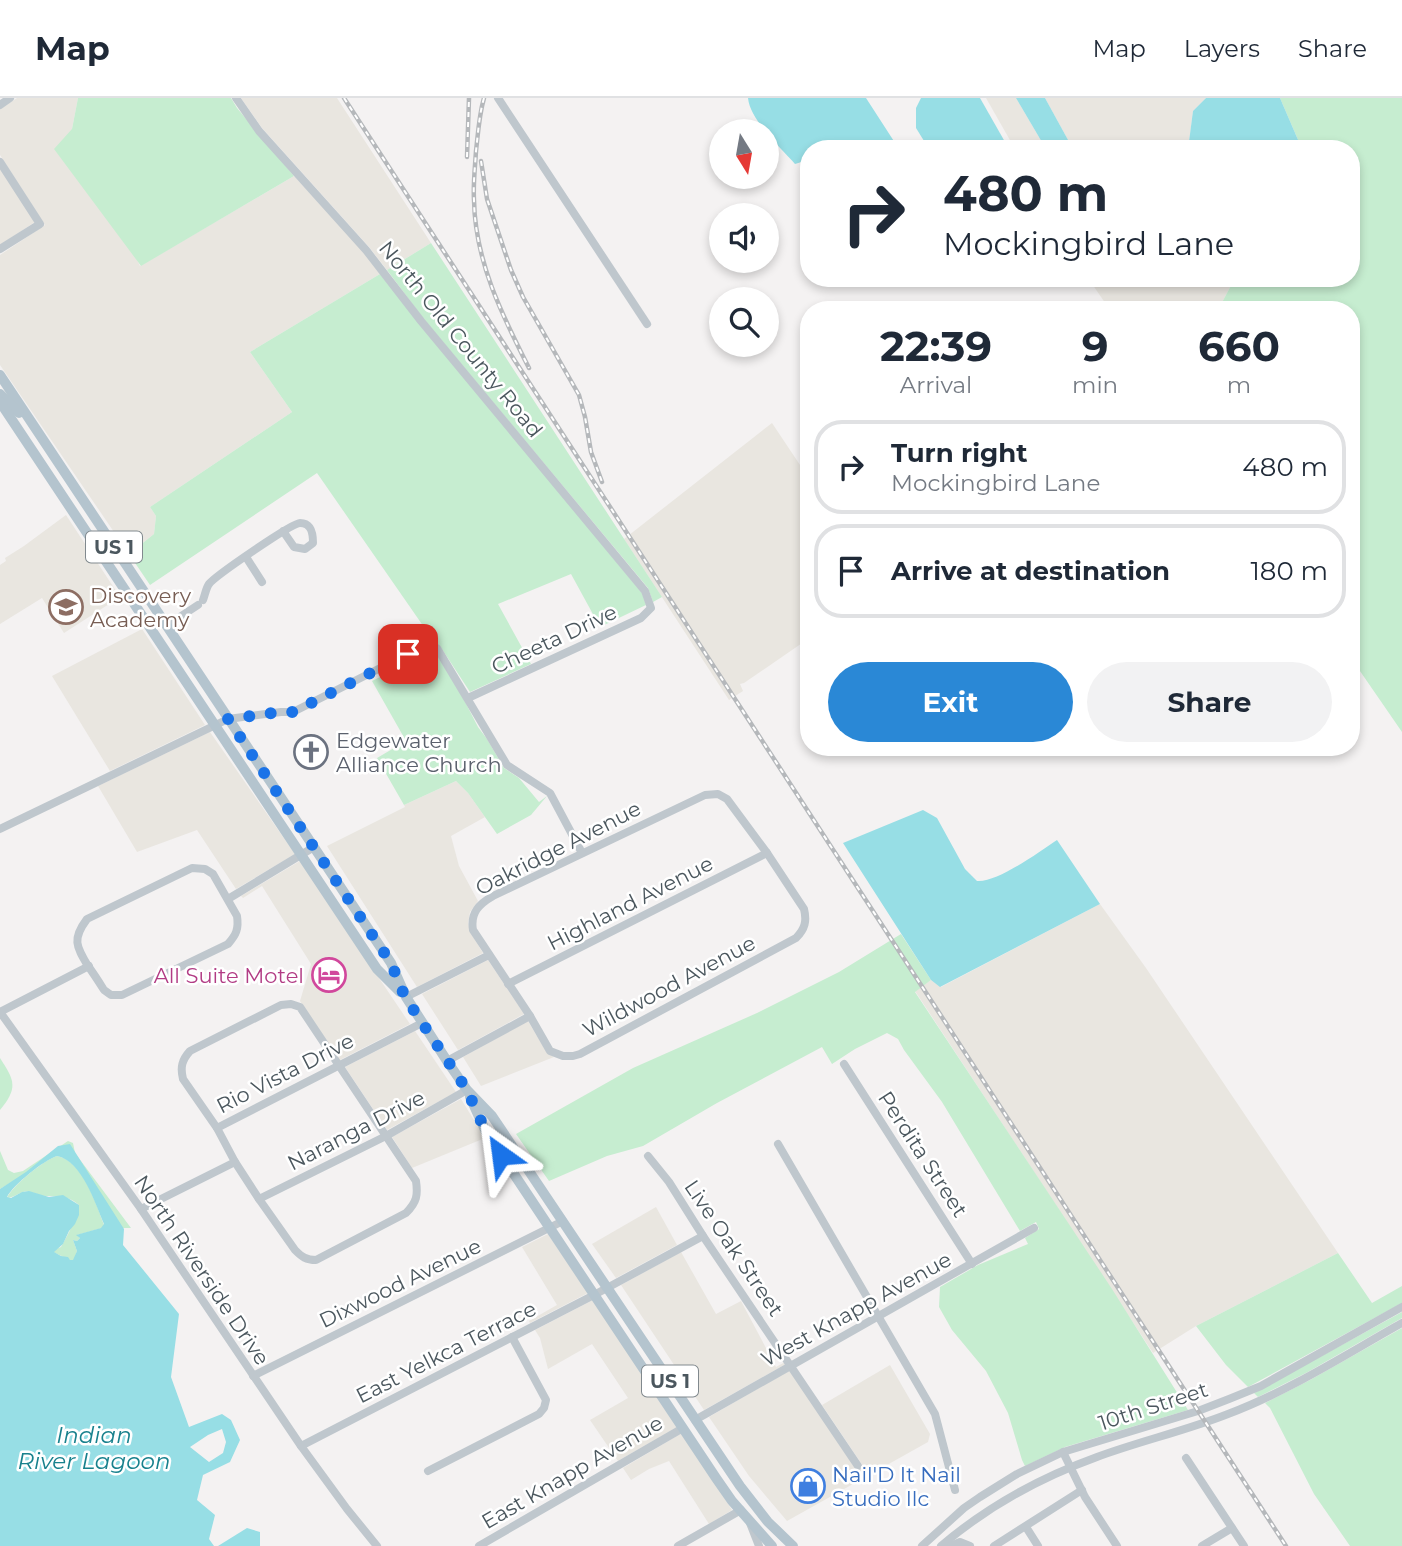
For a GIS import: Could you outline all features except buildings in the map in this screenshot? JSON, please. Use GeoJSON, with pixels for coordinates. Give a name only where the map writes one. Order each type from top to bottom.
{"type":"FeatureCollection","features":[{"type":"Feature","properties":{"kind":"main road","name":"US 1"},"geometry":{"type":"LineString","coordinates":[[0,375],[391,963],[405,997],[447,1061],[467,1090],[492,1116],[708,1440],[768,1522],[793,1546]]}},
{"type":"Feature","properties":{"kind":"main road"},"geometry":{"type":"LineString","coordinates":[[0,394],[33,425]]}},
{"type":"Feature","properties":{"kind":"main road","name":"US 1"},"geometry":{"type":"LineString","coordinates":[[0,402],[377,969],[405,997]]}},
{"type":"Feature","properties":{"kind":"main road","name":"US 1"},"geometry":{"type":"LineString","coordinates":[[467,1090],[486,1132],[594,1295],[732,1501],[772,1546]]}},
{"type":"Feature","properties":{"kind":"main road"},"geometry":{"type":"LineString","coordinates":[[671,1410],[687,1419],[695,1420]]}},
{"type":"Feature","properties":{"kind":"main road"},"geometry":{"type":"LineString","coordinates":[[683,1428],[708,1440]]}},
{"type":"Feature","properties":{"kind":"street"},"geometry":{"type":"LineString","coordinates":[[0,104],[10,98]]}},
{"type":"Feature","properties":{"kind":"street","name":"North Old County Road"},"geometry":{"type":"LineString","coordinates":[[236,98],[259,131],[366,250],[421,321],[645,591],[651,608]]}},
{"type":"Feature","properties":{"kind":"street"},"geometry":{"type":"LineString","coordinates":[[498,98],[647,324]]}},
{"type":"Feature","properties":{"kind":"street"},"geometry":{"type":"LineString","coordinates":[[0,162],[40,224],[0,249]]}},
{"type":"Feature","properties":{"kind":"street"},"geometry":{"type":"LineString","coordinates":[[166,626],[201,602],[209,583],[283,531]]}},
{"type":"Feature","properties":{"kind":"street"},"geometry":{"type":"LineString","coordinates":[[246,557],[262,582]]}},
{"type":"Feature","properties":{"kind":"street","name":"Cheeta Drive"},"geometry":{"type":"LineString","coordinates":[[468,698],[641,618],[651,608]]}},
{"type":"Feature","properties":{"kind":"street"},"geometry":{"type":"LineString","coordinates":[[0,829],[228,719],[293,712],[426,645],[437,648],[507,765],[550,793],[582,853]]}},
{"type":"Feature","properties":{"kind":"street","name":"Oakridge Avenue"},"geometry":{"type":"LineString","coordinates":[[489,955],[472,924],[473,913],[482,902],[705,795],[718,794],[727,799],[767,853]]}},
{"type":"Feature","properties":{"kind":"street"},"geometry":{"type":"LineString","coordinates":[[228,899],[314,847]]}},
{"type":"Feature","properties":{"kind":"street","name":"Highland Avenue"},"geometry":{"type":"LineString","coordinates":[[508,985],[767,853]]}},
{"type":"Feature","properties":{"kind":"street","name":"Wildwood Avenue"},"geometry":{"type":"LineString","coordinates":[[530,1016],[550,1051],[563,1056],[580,1054],[796,938],[803,931],[806,917],[804,909],[767,853]]}},
{"type":"Feature","properties":{"kind":"street"},"geometry":{"type":"LineString","coordinates":[[192,868],[205,869],[213,874],[228,899],[239,924],[236,936],[228,944],[122,995],[111,995],[104,990],[78,951],[78,930],[87,919],[192,868]]}},
{"type":"Feature","properties":{"kind":"street"},"geometry":{"type":"LineString","coordinates":[[405,997],[489,955],[530,1016],[447,1061]]}},
{"type":"Feature","properties":{"kind":"street"},"geometry":{"type":"LineString","coordinates":[[0,1012],[89,966]]}},
{"type":"Feature","properties":{"kind":"street"},"geometry":{"type":"LineString","coordinates":[[217,1128],[183,1079],[181,1070],[184,1058],[190,1051],[282,1005],[291,1004],[300,1007],[386,1136]]}},
{"type":"Feature","properties":{"kind":"street","name":"North Riverside Drive"},"geometry":{"type":"LineString","coordinates":[[0,1012],[141,1209],[301,1447],[377,1546]]}},
{"type":"Feature","properties":{"kind":"street","name":"Rio Vista Drive"},"geometry":{"type":"LineString","coordinates":[[386,1136],[416,1181],[418,1194],[414,1205],[406,1213],[316,1260],[310,1260],[302,1257],[259,1199],[217,1128],[422,1023]]}},
{"type":"Feature","properties":{"kind":"street","name":"Perdita Street"},"geometry":{"type":"LineString","coordinates":[[844,1064],[972,1264]]}},
{"type":"Feature","properties":{"kind":"street","name":"Naranga Drive"},"geometry":{"type":"LineString","coordinates":[[259,1199],[386,1136],[467,1090]]}},
{"type":"Feature","properties":{"kind":"street"},"geometry":{"type":"LineString","coordinates":[[778,1144],[935,1414],[955,1490]]}},
{"type":"Feature","properties":{"kind":"street","name":"Live Oak Street"},"geometry":{"type":"LineString","coordinates":[[648,1156],[669,1182],[858,1466]]}},
{"type":"Feature","properties":{"kind":"street"},"geometry":{"type":"LineString","coordinates":[[141,1209],[235,1162]]}},
{"type":"Feature","properties":{"kind":"street","name":"Dixwood Avenue"},"geometry":{"type":"LineString","coordinates":[[253,1376],[563,1221]]}},
{"type":"Feature","properties":{"kind":"street","name":"West Knapp Avenue"},"geometry":{"type":"LineString","coordinates":[[695,1420],[1034,1228]]}},
{"type":"Feature","properties":{"kind":"street","name":"East Yelkca Terrace"},"geometry":{"type":"LineString","coordinates":[[301,1447],[703,1236]]}},
{"type":"Feature","properties":{"kind":"street","name":"10th Street"},"geometry":{"type":"LineString","coordinates":[[922,1546],[980,1497],[1017,1474],[1063,1452],[1198,1411],[1261,1386],[1402,1307]]}},
{"type":"Feature","properties":{"kind":"street","name":"10th Street"},"geometry":{"type":"LineString","coordinates":[[941,1546],[967,1524],[1041,1479],[1099,1456],[1236,1411],[1308,1376],[1402,1323]]}},
{"type":"Feature","properties":{"kind":"street"},"geometry":{"type":"LineString","coordinates":[[428,1471],[539,1414],[544,1408],[546,1400],[512,1337]]}},
{"type":"Feature","properties":{"kind":"street"},"geometry":{"type":"LineString","coordinates":[[1229,1399],[1236,1411]]}},
{"type":"Feature","properties":{"kind":"street"},"geometry":{"type":"LineString","coordinates":[[1169,1420],[1173,1433]]}},
{"type":"Feature","properties":{"kind":"street","name":"East Knapp Avenue"},"geometry":{"type":"LineString","coordinates":[[480,1546],[683,1428]]}},
{"type":"Feature","properties":{"kind":"street"},"geometry":{"type":"LineString","coordinates":[[1063,1452],[1082,1490],[1117,1546]]}},
{"type":"Feature","properties":{"kind":"street"},"geometry":{"type":"LineString","coordinates":[[1186,1458],[1244,1546]]}},
{"type":"Feature","properties":{"kind":"street"},"geometry":{"type":"LineString","coordinates":[[994,1546],[1082,1490]]}},
{"type":"Feature","properties":{"kind":"street"},"geometry":{"type":"LineString","coordinates":[[678,1546],[744,1514],[759,1546]]}},
{"type":"Feature","properties":{"kind":"street"},"geometry":{"type":"LineString","coordinates":[[1026,1527],[1038,1546]]}},
{"type":"Feature","properties":{"kind":"street"},"geometry":{"type":"LineString","coordinates":[[1202,1546],[1232,1528]]}},
{"type":"Feature","properties":{"kind":"street"},"geometry":{"type":"LineString","coordinates":[[951,1546],[960,1542],[970,1546]]}},
{"type":"Feature","properties":{"kind":"shaded area"},"geometry":{"type":"Polygon","coordinates":[[[17,98],[78,98],[72,129],[140,266],[294,176],[364,252],[380,274],[250,352],[292,412],[150,507],[156,516],[154,534],[129,554],[0,365],[0,255],[45,225],[0,155],[0,109],[17,98]]]}},
{"type":"Feature","properties":{"kind":"shaded area"},"geometry":{"type":"Polygon","coordinates":[[[241,98],[337,98],[431,243],[387,270],[262,128],[241,98]]]}},
{"type":"Feature","properties":{"kind":"shaded area"},"geometry":{"type":"Polygon","coordinates":[[[986,98],[1016,98],[1041,140],[1010,140],[986,98]]]}},
{"type":"Feature","properties":{"kind":"shaded area"},"geometry":{"type":"Polygon","coordinates":[[[1045,98],[1206,98],[1193,111],[1189,140],[1068,140],[1045,98]]]}},
{"type":"Feature","properties":{"kind":"shaded area"},"geometry":{"type":"Polygon","coordinates":[[[0,168],[35,222],[0,245],[0,168]]]}},
{"type":"Feature","properties":{"kind":"shaded area"},"geometry":{"type":"Polygon","coordinates":[[[1094,287],[1230,287],[1223,301],[1104,301],[1094,287]]]}},
{"type":"Feature","properties":{"kind":"shaded area"},"geometry":{"type":"Polygon","coordinates":[[[772,423],[800,465],[800,644],[740,684],[743,691],[729,700],[624,539],[772,423]]]}},
{"type":"Feature","properties":{"kind":"shaded area"},"geometry":{"type":"Polygon","coordinates":[[[66,515],[120,597],[64,633],[42,598],[0,624],[0,565],[6,561],[5,558],[66,515]]]}},
{"type":"Feature","properties":{"kind":"shaded area"},"geometry":{"type":"Polygon","coordinates":[[[142,629],[205,725],[110,771],[52,676],[142,629]]]}},
{"type":"Feature","properties":{"kind":"shaded area"},"geometry":{"type":"Polygon","coordinates":[[[210,732],[295,854],[236,889],[197,830],[137,852],[98,786],[210,732]]]}},
{"type":"Feature","properties":{"kind":"shaded area"},"geometry":{"type":"Polygon","coordinates":[[[456,781],[485,817],[451,836],[459,866],[478,901],[470,912],[468,923],[470,932],[483,953],[417,987],[327,846],[456,781]]]}},
{"type":"Feature","properties":{"kind":"shaded area"},"geometry":{"type":"Polygon","coordinates":[[[300,861],[410,1024],[340,1060],[300,1001],[311,964],[262,886],[243,898],[241,896],[300,861]]]}},
{"type":"Feature","properties":{"kind":"shaded area"},"geometry":{"type":"Polygon","coordinates":[[[1100,904],[1338,1253],[1196,1326],[1153,1353],[915,991],[931,980],[941,987],[1100,904]]]}},
{"type":"Feature","properties":{"kind":"shaded area"},"geometry":{"type":"Polygon","coordinates":[[[488,960],[524,1014],[458,1050],[422,994],[488,960]]]}},
{"type":"Feature","properties":{"kind":"shaded area"},"geometry":{"type":"Polygon","coordinates":[[[528,1021],[547,1053],[554,1057],[481,1086],[463,1057],[528,1021]]]}},
{"type":"Feature","properties":{"kind":"shaded area"},"geometry":{"type":"Polygon","coordinates":[[[415,1031],[456,1092],[387,1130],[345,1067],[415,1031]]]}},
{"type":"Feature","properties":{"kind":"shaded area"},"geometry":{"type":"Polygon","coordinates":[[[461,1099],[485,1138],[412,1168],[392,1137],[461,1099]]]}},
{"type":"Feature","properties":{"kind":"shaded area"},"geometry":{"type":"Polygon","coordinates":[[[656,1207],[677,1245],[616,1278],[592,1244],[656,1207]]]}},
{"type":"Feature","properties":{"kind":"shaded area"},"geometry":{"type":"Polygon","coordinates":[[[548,1234],[588,1293],[530,1323],[529,1321],[557,1305],[522,1247],[548,1234]]]}},
{"type":"Feature","properties":{"kind":"shaded area"},"geometry":{"type":"Polygon","coordinates":[[[681,1252],[716,1314],[741,1301],[776,1367],[785,1362],[786,1364],[704,1410],[621,1285],[681,1252]]]}},
{"type":"Feature","properties":{"kind":"shaded area"},"geometry":{"type":"Polygon","coordinates":[[[593,1300],[677,1427],[618,1461],[590,1420],[628,1398],[592,1344],[548,1369],[540,1338],[535,1330],[593,1300]]]}},
{"type":"Feature","properties":{"kind":"shaded area"},"geometry":{"type":"Polygon","coordinates":[[[890,1365],[930,1434],[928,1442],[787,1521],[749,1476],[709,1417],[790,1370],[857,1471],[863,1466],[822,1405],[890,1365]]]}},
{"type":"Feature","properties":{"kind":"shaded area"},"geometry":{"type":"Polygon","coordinates":[[[682,1433],[732,1510],[709,1524],[669,1461],[631,1480],[623,1468],[682,1433]]]}},
{"type":"Feature","properties":{"kind":"green space"},"geometry":{"type":"Polygon","coordinates":[[[78,98],[231,98],[294,176],[141,266],[54,149],[72,129],[78,98]]]}},
{"type":"Feature","properties":{"kind":"green space"},"geometry":{"type":"Polygon","coordinates":[[[1280,98],[1402,98],[1402,732],[1360,671],[1360,301],[1223,301],[1230,287],[1360,287],[1360,140],[1298,140],[1280,98]]]}},
{"type":"Feature","properties":{"kind":"green space"},"geometry":{"type":"Polygon","coordinates":[[[431,243],[662,597],[653,602],[648,588],[423,318],[387,270],[431,243]]]}},
{"type":"Feature","properties":{"kind":"green space"},"geometry":{"type":"Polygon","coordinates":[[[380,274],[642,593],[646,605],[600,627],[571,574],[498,604],[531,664],[470,692],[317,473],[150,585],[129,554],[154,534],[156,516],[150,507],[292,412],[250,352],[380,274]]]}},
{"type":"Feature","properties":{"kind":"green space"},"geometry":{"type":"Polygon","coordinates":[[[432,651],[461,694],[504,768],[519,778],[539,802],[547,796],[531,815],[497,834],[468,793],[456,781],[404,805],[377,758],[406,741],[372,681],[432,651]]]}},
{"type":"Feature","properties":{"kind":"green space"},"geometry":{"type":"Polygon","coordinates":[[[901,934],[931,980],[915,992],[1112,1289],[1188,1410],[1065,1447],[1025,1466],[1008,1413],[986,1371],[952,1330],[939,1307],[940,1287],[978,1265],[1028,1244],[1025,1238],[1039,1229],[1036,1222],[1020,1231],[942,1102],[898,1039],[887,1033],[832,1064],[822,1047],[643,1146],[607,1156],[549,1181],[516,1134],[633,1068],[757,1013],[839,972],[901,934]]]}},
{"type":"Feature","properties":{"kind":"green space"},"geometry":{"type":"Polygon","coordinates":[[[0,1058],[9,1073],[12,1090],[0,1110],[0,1058]]]}},
{"type":"Feature","properties":{"kind":"green space"},"geometry":{"type":"Polygon","coordinates":[[[68,1141],[73,1143],[75,1153],[131,1228],[122,1228],[89,1178],[71,1158],[56,1152],[0,1189],[0,1151],[8,1170],[14,1173],[23,1171],[68,1141]]]}},
{"type":"Feature","properties":{"kind":"green space"},"geometry":{"type":"Polygon","coordinates":[[[57,1156],[74,1165],[81,1174],[104,1225],[102,1228],[77,1235],[80,1238],[73,1240],[77,1251],[74,1260],[53,1252],[64,1242],[79,1205],[67,1198],[29,1192],[7,1198],[29,1174],[57,1156]]]}},
{"type":"Feature","properties":{"kind":"green space"},"geometry":{"type":"Polygon","coordinates":[[[1338,1253],[1372,1303],[1402,1286],[1402,1303],[1248,1387],[1226,1365],[1196,1326],[1338,1253]]]}},
{"type":"Feature","properties":{"kind":"green space"},"geometry":{"type":"Polygon","coordinates":[[[1402,1312],[1402,1318],[1306,1373],[1258,1397],[1254,1393],[1402,1312]]]}},
{"type":"Feature","properties":{"kind":"green space"},"geometry":{"type":"Polygon","coordinates":[[[1402,1328],[1402,1546],[1350,1546],[1314,1494],[1265,1403],[1402,1328]]]}},
{"type":"Feature","properties":{"kind":"water"},"geometry":{"type":"Polygon","coordinates":[[[748,98],[866,98],[893,140],[800,140],[800,162],[795,164],[779,146],[779,119],[757,119],[748,98]]]}},
{"type":"Feature","properties":{"kind":"water"},"geometry":{"type":"Polygon","coordinates":[[[921,98],[980,98],[1004,140],[923,140],[916,128],[916,108],[921,98]]]}},
{"type":"Feature","properties":{"kind":"water"},"geometry":{"type":"Polygon","coordinates":[[[1016,98],[1045,98],[1068,140],[1041,140],[1016,98]]]}},
{"type":"Feature","properties":{"kind":"water"},"geometry":{"type":"Polygon","coordinates":[[[1206,98],[1280,98],[1298,140],[1189,140],[1193,111],[1206,98]]]}},
{"type":"Feature","properties":{"kind":"water"},"geometry":{"type":"Polygon","coordinates":[[[923,810],[937,818],[965,869],[977,881],[1006,872],[1057,840],[1100,904],[940,987],[931,980],[843,843],[923,810]]]}},
{"type":"Feature","properties":{"kind":"water","name":"Indian River Lagoon"},"geometry":{"type":"Polygon","coordinates":[[[70,1144],[124,1229],[123,1245],[179,1314],[171,1377],[189,1427],[222,1414],[231,1420],[240,1440],[230,1462],[203,1475],[197,1500],[215,1515],[209,1539],[214,1546],[0,1546],[0,1189],[58,1146],[70,1144]],[[57,1156],[29,1174],[7,1197],[29,1191],[49,1197],[63,1195],[79,1205],[75,1224],[63,1244],[54,1252],[73,1260],[77,1251],[73,1240],[80,1238],[76,1235],[101,1228],[104,1224],[80,1174],[66,1159],[57,1156]],[[222,1429],[190,1447],[209,1462],[223,1453],[226,1442],[222,1429]]]}},
{"type":"Feature","properties":{"kind":"water"},"geometry":{"type":"Polygon","coordinates":[[[247,1528],[260,1532],[260,1546],[218,1546],[247,1528]]]}},
{"type":"Feature","properties":{"kind":"railway"},"geometry":{"type":"LineString","coordinates":[[344,98],[1286,1546]]}},
{"type":"Feature","properties":{"kind":"railway"},"geometry":{"type":"LineString","coordinates":[[467,157],[469,98]]}},
{"type":"Feature","properties":{"kind":"railway"},"geometry":{"type":"LineString","coordinates":[[484,98],[479,124],[474,194],[479,245],[492,287],[529,368]]}},
{"type":"Feature","properties":{"kind":"railway"},"geometry":{"type":"LineString","coordinates":[[481,161],[487,199],[511,270],[523,297],[579,395],[591,452],[602,482]]}},
{"type":"Feature","properties":{"kind":"place","name":"Discovery Academy"},"geometry":{"type":"Point","coordinates":[66,607]}},
{"type":"Feature","properties":{"kind":"place","name":"Edgewater Alliance Church"},"geometry":{"type":"Point","coordinates":[311,752]}},
{"type":"Feature","properties":{"kind":"place","name":"All Suite Motel"},"geometry":{"type":"Point","coordinates":[329,975]}},
{"type":"Feature","properties":{"kind":"place","name":"Nail'D It Nail Studio llc"},"geometry":{"type":"Point","coordinates":[808,1486]}},
{"type":"Feature","properties":{"kind":"route"},"geometry":{"type":"LineString","coordinates":[[408,654],[293,712],[228,719],[391,963],[405,997],[467,1090],[486,1132],[501,1155]]}}]}
